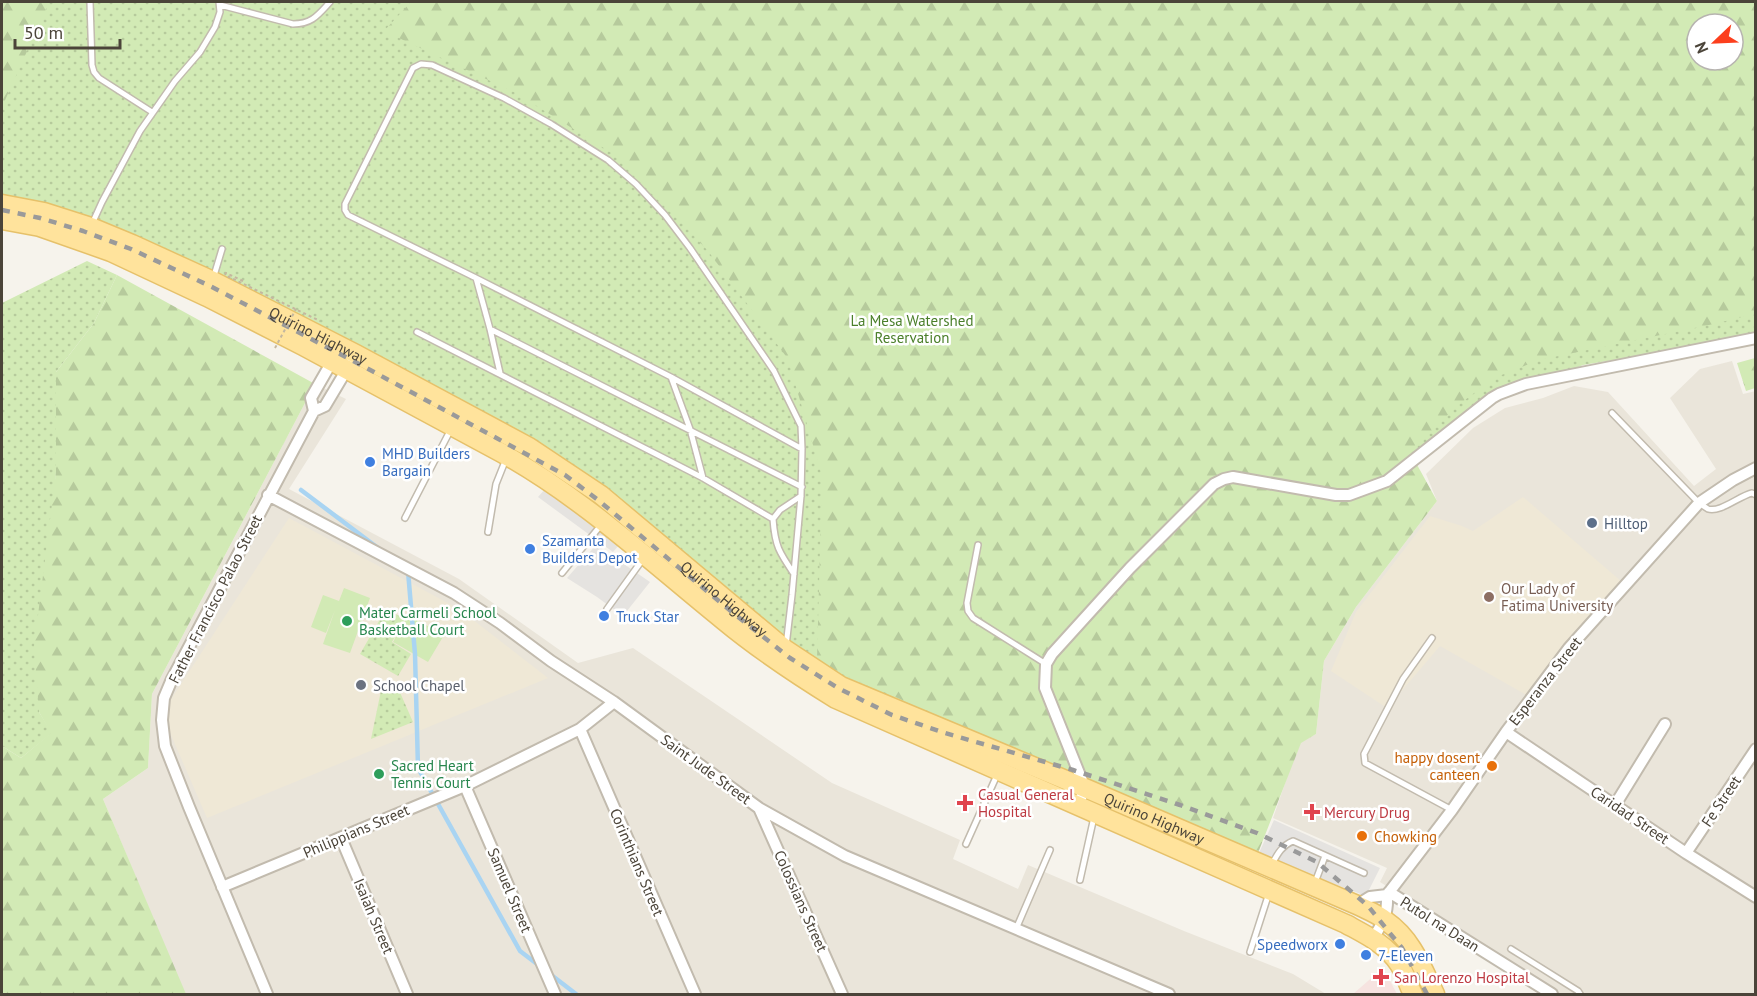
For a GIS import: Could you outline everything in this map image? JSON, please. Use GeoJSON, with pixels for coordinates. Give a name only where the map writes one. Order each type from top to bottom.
{"type":"FeatureCollection","features":[{"type":"Feature","properties":{"kind":"main road","name":"Quirino Highway"},"geometry":{"type":"LineString","coordinates":[[2,204],[44,212],[87,234]]}},
{"type":"Feature","properties":{"kind":"main road","name":"Quirino Highway"},"geometry":{"type":"LineString","coordinates":[[2,220],[132,243],[210,289],[344,358],[530,447],[601,495],[783,656],[836,699],[1346,924],[1387,949],[1400,965],[1413,994]]}},
{"type":"Feature","properties":{"kind":"main road","name":"Quirino Highway"},"geometry":{"type":"LineString","coordinates":[[344,358],[453,426],[556,486],[604,522],[725,622],[783,656],[862,696],[1085,788],[1314,886],[1385,919],[1401,932],[1416,952],[1435,994]]}},
{"type":"Feature","properties":{"kind":"street"},"geometry":{"type":"LineString","coordinates":[[1087,809],[1085,788],[1045,688],[1046,664],[1052,654],[1130,568],[1214,484],[1233,477],[1336,495],[1349,495],[1387,481],[1499,394],[1526,384],[1755,338]]}},
{"type":"Feature","properties":{"kind":"street","name":"Father Francisco Palao Street"},"geometry":{"type":"LineString","coordinates":[[314,411],[310,398],[344,358]]}},
{"type":"Feature","properties":{"kind":"street","name":"Father Francisco Palao Street"},"geometry":{"type":"LineString","coordinates":[[267,994],[165,746],[162,720],[164,698],[268,495],[314,411],[325,406],[344,358]]}},
{"type":"Feature","properties":{"kind":"street","name":"Esperanza Street"},"geometry":{"type":"LineString","coordinates":[[1388,894],[1569,648],[1699,503],[1732,480],[1755,468]]}},
{"type":"Feature","properties":{"kind":"street","name":"Saint Jude Street"},"geometry":{"type":"LineString","coordinates":[[268,495],[454,593],[501,622],[551,661],[614,702],[759,807],[845,856],[1169,994]]}},
{"type":"Feature","properties":{"kind":"street","name":"Philippians Street"},"geometry":{"type":"LineString","coordinates":[[222,888],[465,786],[580,729],[614,702]]}},
{"type":"Feature","properties":{"kind":"street"},"geometry":{"type":"LineString","coordinates":[[1615,806],[1665,724]]}},
{"type":"Feature","properties":{"kind":"street","name":"Corinthians Street"},"geometry":{"type":"LineString","coordinates":[[580,729],[695,994]]}},
{"type":"Feature","properties":{"kind":"street","name":"Caridad Street"},"geometry":{"type":"LineString","coordinates":[[1506,732],[1755,897]]}},
{"type":"Feature","properties":{"kind":"street","name":"Fe Street"},"geometry":{"type":"LineString","coordinates":[[1686,853],[1755,749]]}},
{"type":"Feature","properties":{"kind":"street","name":"Samuel Street"},"geometry":{"type":"LineString","coordinates":[[465,786],[555,994]]}},
{"type":"Feature","properties":{"kind":"street","name":"Colossians Street"},"geometry":{"type":"LineString","coordinates":[[759,807],[843,994]]}},
{"type":"Feature","properties":{"kind":"street","name":"Isaiah Street"},"geometry":{"type":"LineString","coordinates":[[340,838],[407,994]]}},
{"type":"Feature","properties":{"kind":"street"},"geometry":{"type":"LineString","coordinates":[[1357,905],[1370,897],[1388,894],[1388,910],[1373,939]]}},
{"type":"Feature","properties":{"kind":"street","name":"Putol na Daan"},"geometry":{"type":"LineString","coordinates":[[1388,894],[1552,994]]}},
{"type":"Feature","properties":{"kind":"lane"},"geometry":{"type":"LineString","coordinates":[[90,2],[94,72],[99,78],[152,112]]}},
{"type":"Feature","properties":{"kind":"lane"},"geometry":{"type":"LineString","coordinates":[[87,234],[140,131],[152,112],[200,52],[215,27],[220,12],[219,3],[293,24],[305,24],[316,17],[330,2]]}},
{"type":"Feature","properties":{"kind":"lane"},"geometry":{"type":"LineString","coordinates":[[783,656],[802,487],[802,449],[801,426],[774,371],[690,248],[636,184],[608,160],[504,98],[432,65],[422,64],[413,68],[345,204],[348,215],[671,377],[802,449]]}},
{"type":"Feature","properties":{"kind":"lane"},"geometry":{"type":"LineString","coordinates":[[210,289],[222,249]]}},
{"type":"Feature","properties":{"kind":"lane"},"geometry":{"type":"LineString","coordinates":[[476,278],[500,373]]}},
{"type":"Feature","properties":{"kind":"lane"},"geometry":{"type":"LineString","coordinates":[[490,328],[802,487]]}},
{"type":"Feature","properties":{"kind":"lane"},"geometry":{"type":"LineString","coordinates":[[417,332],[703,478],[773,519]]}},
{"type":"Feature","properties":{"kind":"lane"},"geometry":{"type":"LineString","coordinates":[[671,377],[690,429],[703,478]]}},
{"type":"Feature","properties":{"kind":"lane"},"geometry":{"type":"LineString","coordinates":[[1612,413],[1699,503],[1709,509],[1717,509],[1744,494],[1755,495]]}},
{"type":"Feature","properties":{"kind":"lane"},"geometry":{"type":"LineString","coordinates":[[405,518],[453,426]]}},
{"type":"Feature","properties":{"kind":"lane"},"geometry":{"type":"LineString","coordinates":[[488,532],[496,484],[506,459],[500,452]]}},
{"type":"Feature","properties":{"kind":"lane"},"geometry":{"type":"LineString","coordinates":[[794,574],[777,549],[773,519],[780,510],[801,496]]}},
{"type":"Feature","properties":{"kind":"lane"},"geometry":{"type":"LineString","coordinates":[[562,573],[604,522]]}},
{"type":"Feature","properties":{"kind":"lane"},"geometry":{"type":"LineString","coordinates":[[978,545],[967,603],[968,610],[973,618],[1046,664]]}},
{"type":"Feature","properties":{"kind":"lane"},"geometry":{"type":"LineString","coordinates":[[608,609],[645,556]]}},
{"type":"Feature","properties":{"kind":"lane"},"geometry":{"type":"LineString","coordinates":[[1432,638],[1403,679],[1364,754],[1364,759],[1365,763],[1452,810]]}},
{"type":"Feature","properties":{"kind":"lane"},"geometry":{"type":"LineString","coordinates":[[966,844],[999,771]]}},
{"type":"Feature","properties":{"kind":"lane"},"geometry":{"type":"LineString","coordinates":[[1080,880],[1087,809]]}},
{"type":"Feature","properties":{"kind":"lane"},"geometry":{"type":"LineString","coordinates":[[1270,867],[1281,849],[1293,841],[1364,873]]}},
{"type":"Feature","properties":{"kind":"lane"},"geometry":{"type":"LineString","coordinates":[[1016,929],[1050,850]]}},
{"type":"Feature","properties":{"kind":"lane"},"geometry":{"type":"LineString","coordinates":[[1314,886],[1325,856]]}},
{"type":"Feature","properties":{"kind":"lane"},"geometry":{"type":"LineString","coordinates":[[1250,952],[1269,891]]}},
{"type":"Feature","properties":{"kind":"lane"},"geometry":{"type":"LineString","coordinates":[[1511,948],[1580,994]]}},
{"type":"Feature","properties":{"kind":"path"},"geometry":{"type":"LineString","coordinates":[[243,281],[226,273],[225,275],[321,321]]}},
{"type":"Feature","properties":{"kind":"path"},"geometry":{"type":"LineString","coordinates":[[275,348],[296,309]]}},
{"type":"Feature","properties":{"kind":"shaded area"},"geometry":{"type":"Polygon","coordinates":[[[1732,361],[1743,394],[1756,391],[1755,994],[1557,994],[1380,882],[1387,868],[1273,818],[1301,742],[1316,734],[1324,661],[1356,607],[1437,501],[1426,474],[1473,428],[1505,408],[1543,398],[1574,386],[1608,392],[1694,486],[1716,469],[1670,398],[1700,369],[1732,361]]]}},
{"type":"Feature","properties":{"kind":"shaded area"},"geometry":{"type":"Polygon","coordinates":[[[315,384],[346,399],[289,489],[459,579],[578,663],[633,648],[832,783],[960,840],[953,859],[1018,889],[1028,865],[1293,974],[1326,994],[185,994],[103,799],[148,768],[152,694],[315,384]]]}},
{"type":"Feature","properties":{"kind":"shaded area"},"geometry":{"type":"Polygon","coordinates":[[[546,488],[620,544],[613,552],[538,497],[546,488]]]}},
{"type":"Feature","properties":{"kind":"shaded area","name":"Our Lady of Fatima University"},"geometry":{"type":"Polygon","coordinates":[[[1523,497],[1622,582],[1528,696],[1440,646],[1387,708],[1331,671],[1356,612],[1430,516],[1473,531],[1523,497]]]}},
{"type":"Feature","properties":{"kind":"shaded area"},"geometry":{"type":"Polygon","coordinates":[[[289,518],[459,609],[548,678],[207,818],[168,728],[170,701],[289,518]]]}},
{"type":"Feature","properties":{"kind":"shaded area"},"geometry":{"type":"Polygon","coordinates":[[[596,545],[650,582],[623,616],[567,578],[596,545]]]}},
{"type":"Feature","properties":{"kind":"shaded area"},"geometry":{"type":"Polygon","coordinates":[[[1274,820],[1380,868],[1366,896],[1258,855],[1274,820]]]}},
{"type":"Feature","properties":{"kind":"shaded area","name":"San Lorenzo Hospital"},"geometry":{"type":"Polygon","coordinates":[[[1383,968],[1397,994],[1353,994],[1383,968]]]}},
{"type":"Feature","properties":{"kind":"green space","name":"La Mesa Watershed Reservation"},"geometry":{"type":"Polygon","coordinates":[[[2,2],[1755,2],[1755,333],[1692,347],[1583,365],[1481,408],[1405,469],[1085,788],[841,686],[601,495],[356,354],[2,204],[2,2]]]}},
{"type":"Feature","properties":{"kind":"green space"},"geometry":{"type":"Polygon","coordinates":[[[2,2],[49,2],[2,107],[2,2]]]}},
{"type":"Feature","properties":{"kind":"green space","name":"La Mesa Watershed Reservation"},"geometry":{"type":"Polygon","coordinates":[[[411,2],[1755,2],[1755,314],[1539,360],[1494,378],[1457,406],[1410,452],[1437,501],[1356,607],[1324,661],[1316,734],[1301,743],[1258,853],[835,671],[817,659],[822,476],[788,359],[708,251],[626,162],[516,93],[384,31],[411,2]]]}},
{"type":"Feature","properties":{"kind":"green space"},"geometry":{"type":"Polygon","coordinates":[[[87,261],[117,275],[94,323],[56,372],[56,472],[39,712],[52,733],[21,758],[2,746],[2,303],[87,261]]]}},
{"type":"Feature","properties":{"kind":"green space"},"geometry":{"type":"Polygon","coordinates":[[[117,275],[315,384],[152,694],[148,768],[103,799],[186,994],[2,994],[2,746],[21,758],[51,733],[39,712],[34,647],[56,472],[56,372],[94,323],[117,275]]]}},
{"type":"Feature","properties":{"kind":"green space"},"geometry":{"type":"Polygon","coordinates":[[[1755,358],[1755,388],[1746,391],[1737,363],[1755,358]]]}},
{"type":"Feature","properties":{"kind":"green space","name":"Mater Carmeli School Basketball Court"},"geometry":{"type":"Polygon","coordinates":[[[344,588],[370,598],[350,653],[323,644],[335,610],[326,633],[311,627],[323,595],[339,601],[344,588]]]}},
{"type":"Feature","properties":{"kind":"green space"},"geometry":{"type":"Polygon","coordinates":[[[386,609],[405,619],[392,642],[411,654],[398,676],[360,654],[386,609]]]}},
{"type":"Feature","properties":{"kind":"green space"},"geometry":{"type":"Polygon","coordinates":[[[408,615],[444,635],[428,662],[393,642],[408,615]]]}},
{"type":"Feature","properties":{"kind":"green space"},"geometry":{"type":"Polygon","coordinates":[[[383,681],[395,681],[413,722],[371,739],[383,681]]]}},
{"type":"Feature","properties":{"kind":"waterway"},"geometry":{"type":"LineString","coordinates":[[301,490],[378,548]]}},
{"type":"Feature","properties":{"kind":"waterway"},"geometry":{"type":"LineString","coordinates":[[406,570],[408,571],[415,654],[418,768],[520,951],[541,967]]}},
{"type":"Feature","properties":{"kind":"waterway"},"geometry":{"type":"LineString","coordinates":[[550,974],[576,994]]}},
{"type":"Feature","properties":{"kind":"railway"},"geometry":{"type":"LineString","coordinates":[[2,210],[83,231],[131,249],[212,287],[565,475],[790,658],[838,688],[892,715],[1180,805],[1257,833],[1317,862],[1368,906],[1402,948],[1427,994]]}},
{"type":"Feature","properties":{"kind":"place","name":"MHD Builders Bargain"},"geometry":{"type":"Point","coordinates":[370,462]}},
{"type":"Feature","properties":{"kind":"place","name":"Hilltop"},"geometry":{"type":"Point","coordinates":[1592,523]}},
{"type":"Feature","properties":{"kind":"place","name":"Szamanta Builders Depot"},"geometry":{"type":"Point","coordinates":[530,549]}},
{"type":"Feature","properties":{"kind":"place","name":"Our Lady of Fatima University"},"geometry":{"type":"Point","coordinates":[1489,597]}},
{"type":"Feature","properties":{"kind":"place","name":"Truck Star"},"geometry":{"type":"Point","coordinates":[604,616]}},
{"type":"Feature","properties":{"kind":"place","name":"Mater Carmeli School Basketball Court"},"geometry":{"type":"Point","coordinates":[347,621]}},
{"type":"Feature","properties":{"kind":"place","name":"School Chapel"},"geometry":{"type":"Point","coordinates":[361,685]}},
{"type":"Feature","properties":{"kind":"place","name":"happy dosent canteen"},"geometry":{"type":"Point","coordinates":[1492,766]}},
{"type":"Feature","properties":{"kind":"place","name":"Sacred Heart Tennis Court"},"geometry":{"type":"Point","coordinates":[379,774]}},
{"type":"Feature","properties":{"kind":"place","name":"Casual General Hospital"},"geometry":{"type":"Point","coordinates":[965,803]}},
{"type":"Feature","properties":{"kind":"place","name":"Mercury Drug"},"geometry":{"type":"Point","coordinates":[1312,812]}},
{"type":"Feature","properties":{"kind":"place","name":"Chowking"},"geometry":{"type":"Point","coordinates":[1362,836]}},
{"type":"Feature","properties":{"kind":"place","name":"Speedworx"},"geometry":{"type":"Point","coordinates":[1340,944]}},
{"type":"Feature","properties":{"kind":"place","name":"7-Eleven"},"geometry":{"type":"Point","coordinates":[1366,955]}},
{"type":"Feature","properties":{"kind":"place","name":"San Lorenzo Hospital"},"geometry":{"type":"Point","coordinates":[1381,977]}}]}
